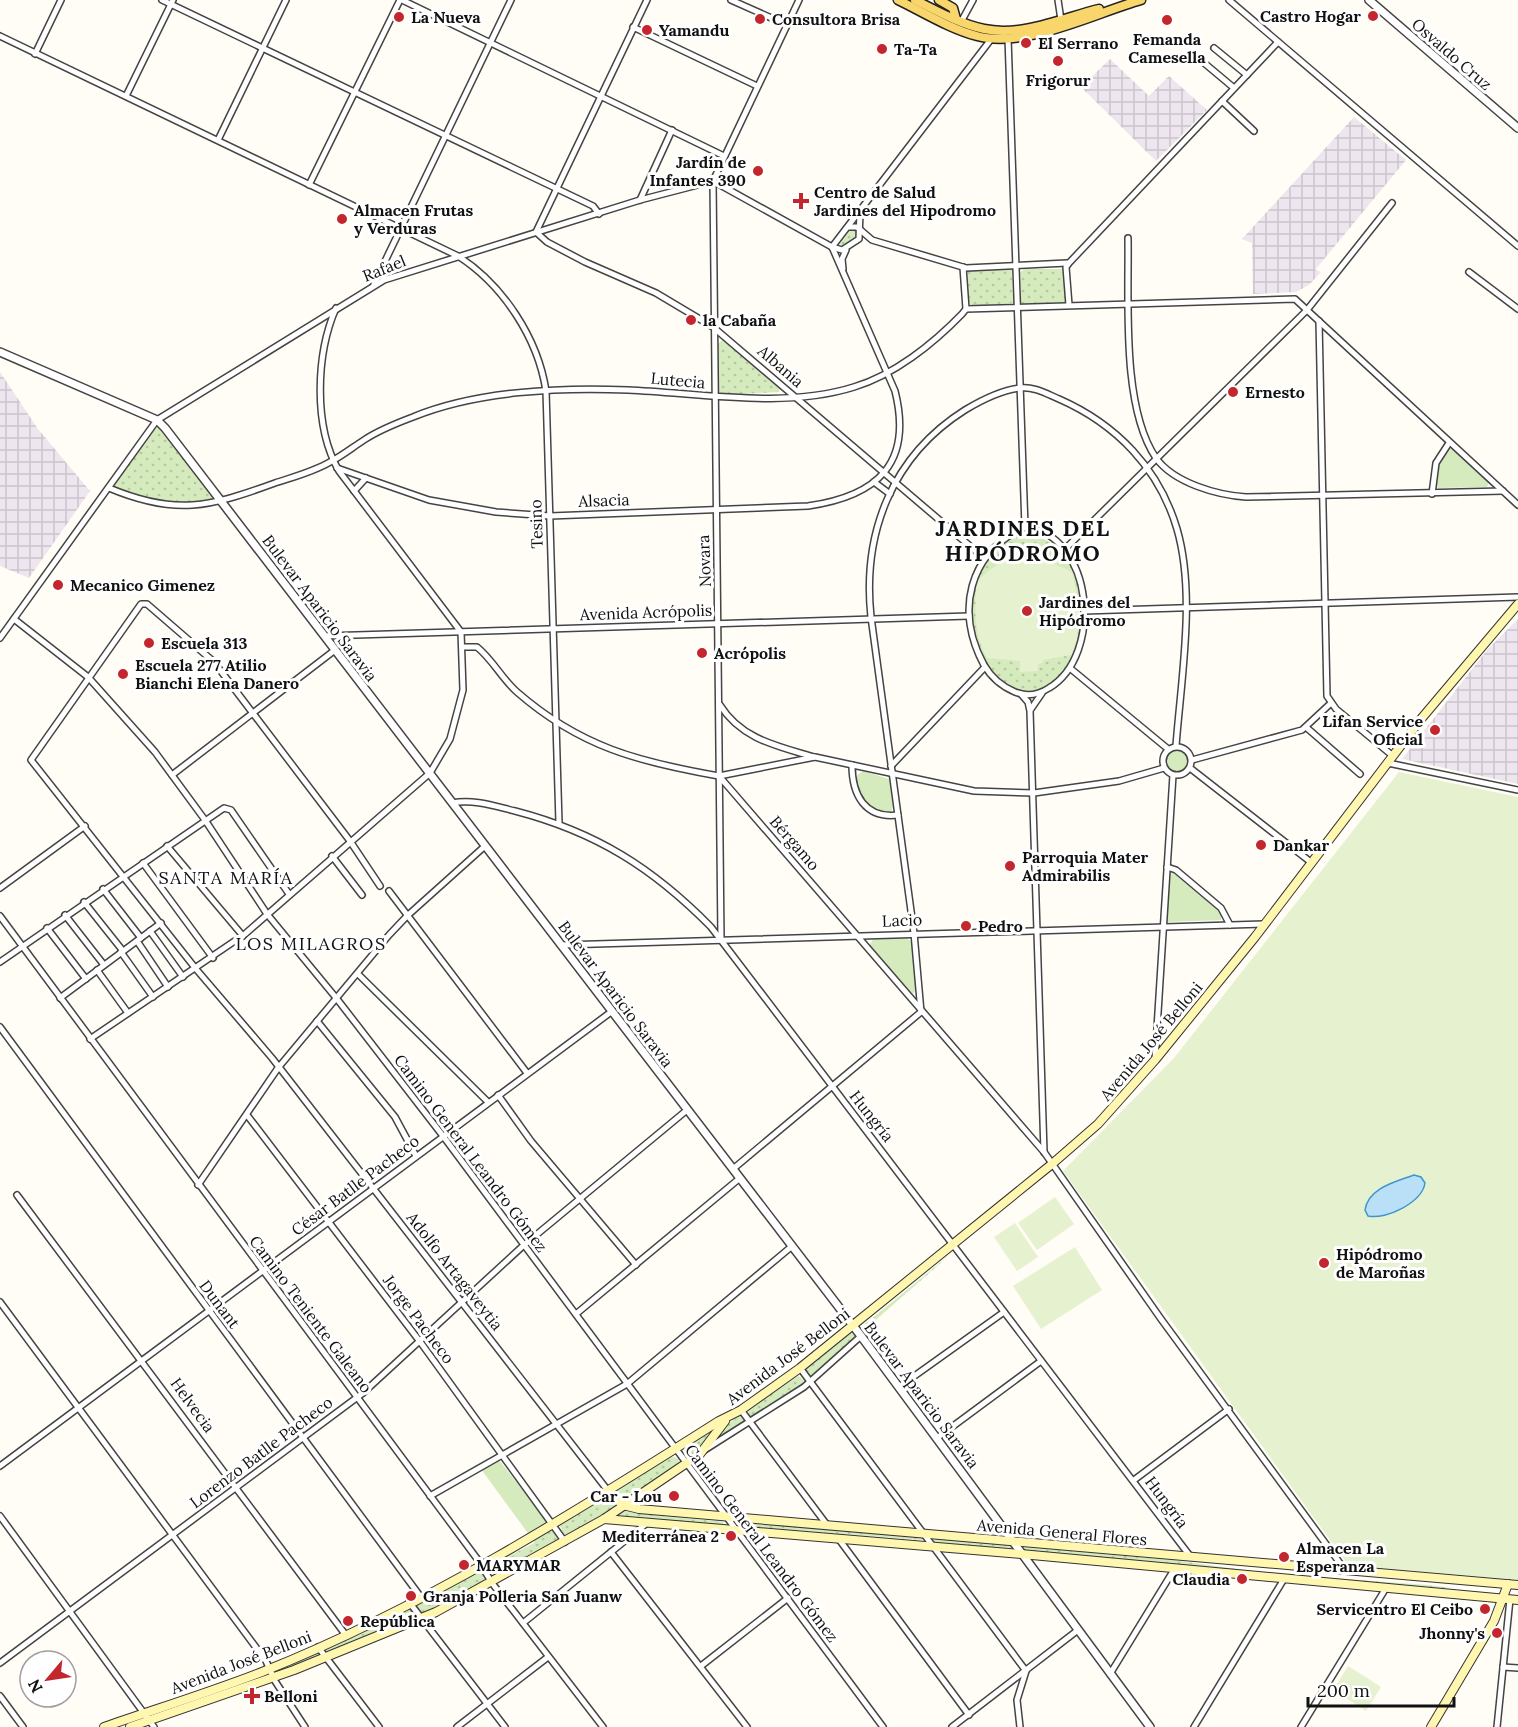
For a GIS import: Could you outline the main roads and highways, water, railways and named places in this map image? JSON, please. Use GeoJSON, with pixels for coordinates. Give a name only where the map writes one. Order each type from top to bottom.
{"type":"FeatureCollection","features":[{"type":"Feature","properties":{"kind":"main road"},"geometry":{"type":"LineString","coordinates":[[898,0],[927,6],[967,33],[992,38],[1008,38],[1128,6],[1138,1]]}},
{"type":"Feature","properties":{"kind":"main road"},"geometry":{"type":"LineString","coordinates":[[915,0],[959,20],[999,31],[1062,22]]}},
{"type":"Feature","properties":{"kind":"main road"},"geometry":{"type":"LineString","coordinates":[[939,0],[953,8],[959,20]]}},
{"type":"Feature","properties":{"kind":"main road","name":"Avenida José Belloni"},"geometry":{"type":"LineString","coordinates":[[104,1727],[150,1720],[318,1647],[409,1602],[554,1525],[674,1449],[729,1418],[800,1368],[1052,1164],[1098,1124],[1155,1060],[1255,937],[1393,756],[1518,604]]}},
{"type":"Feature","properties":{"kind":"main road","name":"Avenida José Belloni"},"geometry":{"type":"LineString","coordinates":[[130,1727],[326,1658],[422,1618],[492,1583],[604,1519],[701,1452],[729,1418]]}},
{"type":"Feature","properties":{"kind":"main road"},"geometry":{"type":"LineString","coordinates":[[609,1492],[623,1505]]}},
{"type":"Feature","properties":{"kind":"main road","name":"Avenida General Flores"},"geometry":{"type":"LineString","coordinates":[[623,1505],[726,1517],[1345,1570],[1509,1595]]}},
{"type":"Feature","properties":{"kind":"main road","name":"Avenida General Flores"},"geometry":{"type":"LineString","coordinates":[[604,1519],[1022,1554],[1386,1588],[1509,1595],[1518,1587]]}},
{"type":"Feature","properties":{"kind":"main road"},"geometry":{"type":"LineString","coordinates":[[1431,1727],[1509,1595]]}},
{"type":"Feature","properties":{"kind":"water"},"geometry":{"type":"Polygon","coordinates":[[[1414,1175],[1421,1177],[1425,1183],[1418,1197],[1394,1212],[1376,1217],[1368,1216],[1365,1210],[1371,1196],[1391,1183],[1414,1175]]]}},
{"type":"Feature","properties":{"kind":"place","name":"Castro Hogar"},"geometry":{"type":"Point","coordinates":[1373,16]}},
{"type":"Feature","properties":{"kind":"place","name":"La Nueva"},"geometry":{"type":"Point","coordinates":[399,17]}},
{"type":"Feature","properties":{"kind":"place","name":"Consultora Brisa"},"geometry":{"type":"Point","coordinates":[760,19]}},
{"type":"Feature","properties":{"kind":"place","name":"Femanda Camesella"},"geometry":{"type":"Point","coordinates":[1167,20]}},
{"type":"Feature","properties":{"kind":"place","name":"Yamandu"},"geometry":{"type":"Point","coordinates":[647,30]}},
{"type":"Feature","properties":{"kind":"place","name":"El Serrano"},"geometry":{"type":"Point","coordinates":[1026,43]}},
{"type":"Feature","properties":{"kind":"place","name":"Ta-Ta"},"geometry":{"type":"Point","coordinates":[882,49]}},
{"type":"Feature","properties":{"kind":"place","name":"Frigorur"},"geometry":{"type":"Point","coordinates":[1058,61]}},
{"type":"Feature","properties":{"kind":"place","name":"Jardín de Infantes 390"},"geometry":{"type":"Point","coordinates":[758,171]}},
{"type":"Feature","properties":{"kind":"place","name":"Centro de Salud Jardines del Hipodromo"},"geometry":{"type":"Point","coordinates":[801,201]}},
{"type":"Feature","properties":{"kind":"place","name":"Almacen Frutas y Verduras"},"geometry":{"type":"Point","coordinates":[342,219]}},
{"type":"Feature","properties":{"kind":"place","name":"la Cabaña"},"geometry":{"type":"Point","coordinates":[691,320]}},
{"type":"Feature","properties":{"kind":"place","name":"Ernesto"},"geometry":{"type":"Point","coordinates":[1233,392]}},
{"type":"Feature","properties":{"kind":"place","name":"Mecanico Gimenez"},"geometry":{"type":"Point","coordinates":[58,585]}},
{"type":"Feature","properties":{"kind":"place","name":"Jardines del Hipódromo"},"geometry":{"type":"Point","coordinates":[1027,611]}},
{"type":"Feature","properties":{"kind":"place","name":"Escuela 313"},"geometry":{"type":"Point","coordinates":[149,643]}},
{"type":"Feature","properties":{"kind":"place","name":"Acrópolis"},"geometry":{"type":"Point","coordinates":[702,653]}},
{"type":"Feature","properties":{"kind":"place","name":"Escuela 277 Atilio Bianchi Elena Danero"},"geometry":{"type":"Point","coordinates":[123,674]}},
{"type":"Feature","properties":{"kind":"place","name":"Lifan Service Oficial"},"geometry":{"type":"Point","coordinates":[1435,730]}},
{"type":"Feature","properties":{"kind":"place","name":"Dankar"},"geometry":{"type":"Point","coordinates":[1261,845]}},
{"type":"Feature","properties":{"kind":"place","name":"Parroquia Mater Admirabilis"},"geometry":{"type":"Point","coordinates":[1010,866]}},
{"type":"Feature","properties":{"kind":"place","name":"Pedro"},"geometry":{"type":"Point","coordinates":[966,926]}},
{"type":"Feature","properties":{"kind":"place","name":"Hipódromo de Maroñas"},"geometry":{"type":"Point","coordinates":[1324,1263]}},
{"type":"Feature","properties":{"kind":"place","name":"Car - Lou"},"geometry":{"type":"Point","coordinates":[674,1496]}},
{"type":"Feature","properties":{"kind":"place","name":"Mediterránea 2"},"geometry":{"type":"Point","coordinates":[731,1536]}},
{"type":"Feature","properties":{"kind":"place","name":"Almacen La Esperanza"},"geometry":{"type":"Point","coordinates":[1284,1557]}},
{"type":"Feature","properties":{"kind":"place","name":"MARYMAR"},"geometry":{"type":"Point","coordinates":[464,1565]}},
{"type":"Feature","properties":{"kind":"place","name":"Claudia"},"geometry":{"type":"Point","coordinates":[1242,1579]}},
{"type":"Feature","properties":{"kind":"place","name":"Granja Polleria San Juanw"},"geometry":{"type":"Point","coordinates":[411,1596]}},
{"type":"Feature","properties":{"kind":"place","name":"Servicentro El Ceibo"},"geometry":{"type":"Point","coordinates":[1485,1609]}},
{"type":"Feature","properties":{"kind":"place","name":"República"},"geometry":{"type":"Point","coordinates":[348,1621]}},
{"type":"Feature","properties":{"kind":"place","name":"Jhonny's"},"geometry":{"type":"Point","coordinates":[1497,1633]}},
{"type":"Feature","properties":{"kind":"place","name":"Belloni"},"geometry":{"type":"Point","coordinates":[252,1696]}},
{"type":"Feature","properties":{"kind":"district","name":"JARDINES DEL HIPÓDROMO"},"geometry":{"type":"Point","coordinates":[1023,540]}},
{"type":"Feature","properties":{"kind":"district","name":"SANTA MARÍA"},"geometry":{"type":"Point","coordinates":[226,878]}},
{"type":"Feature","properties":{"kind":"district","name":"LOS MILAGROS"},"geometry":{"type":"Point","coordinates":[311,944]}}]}
